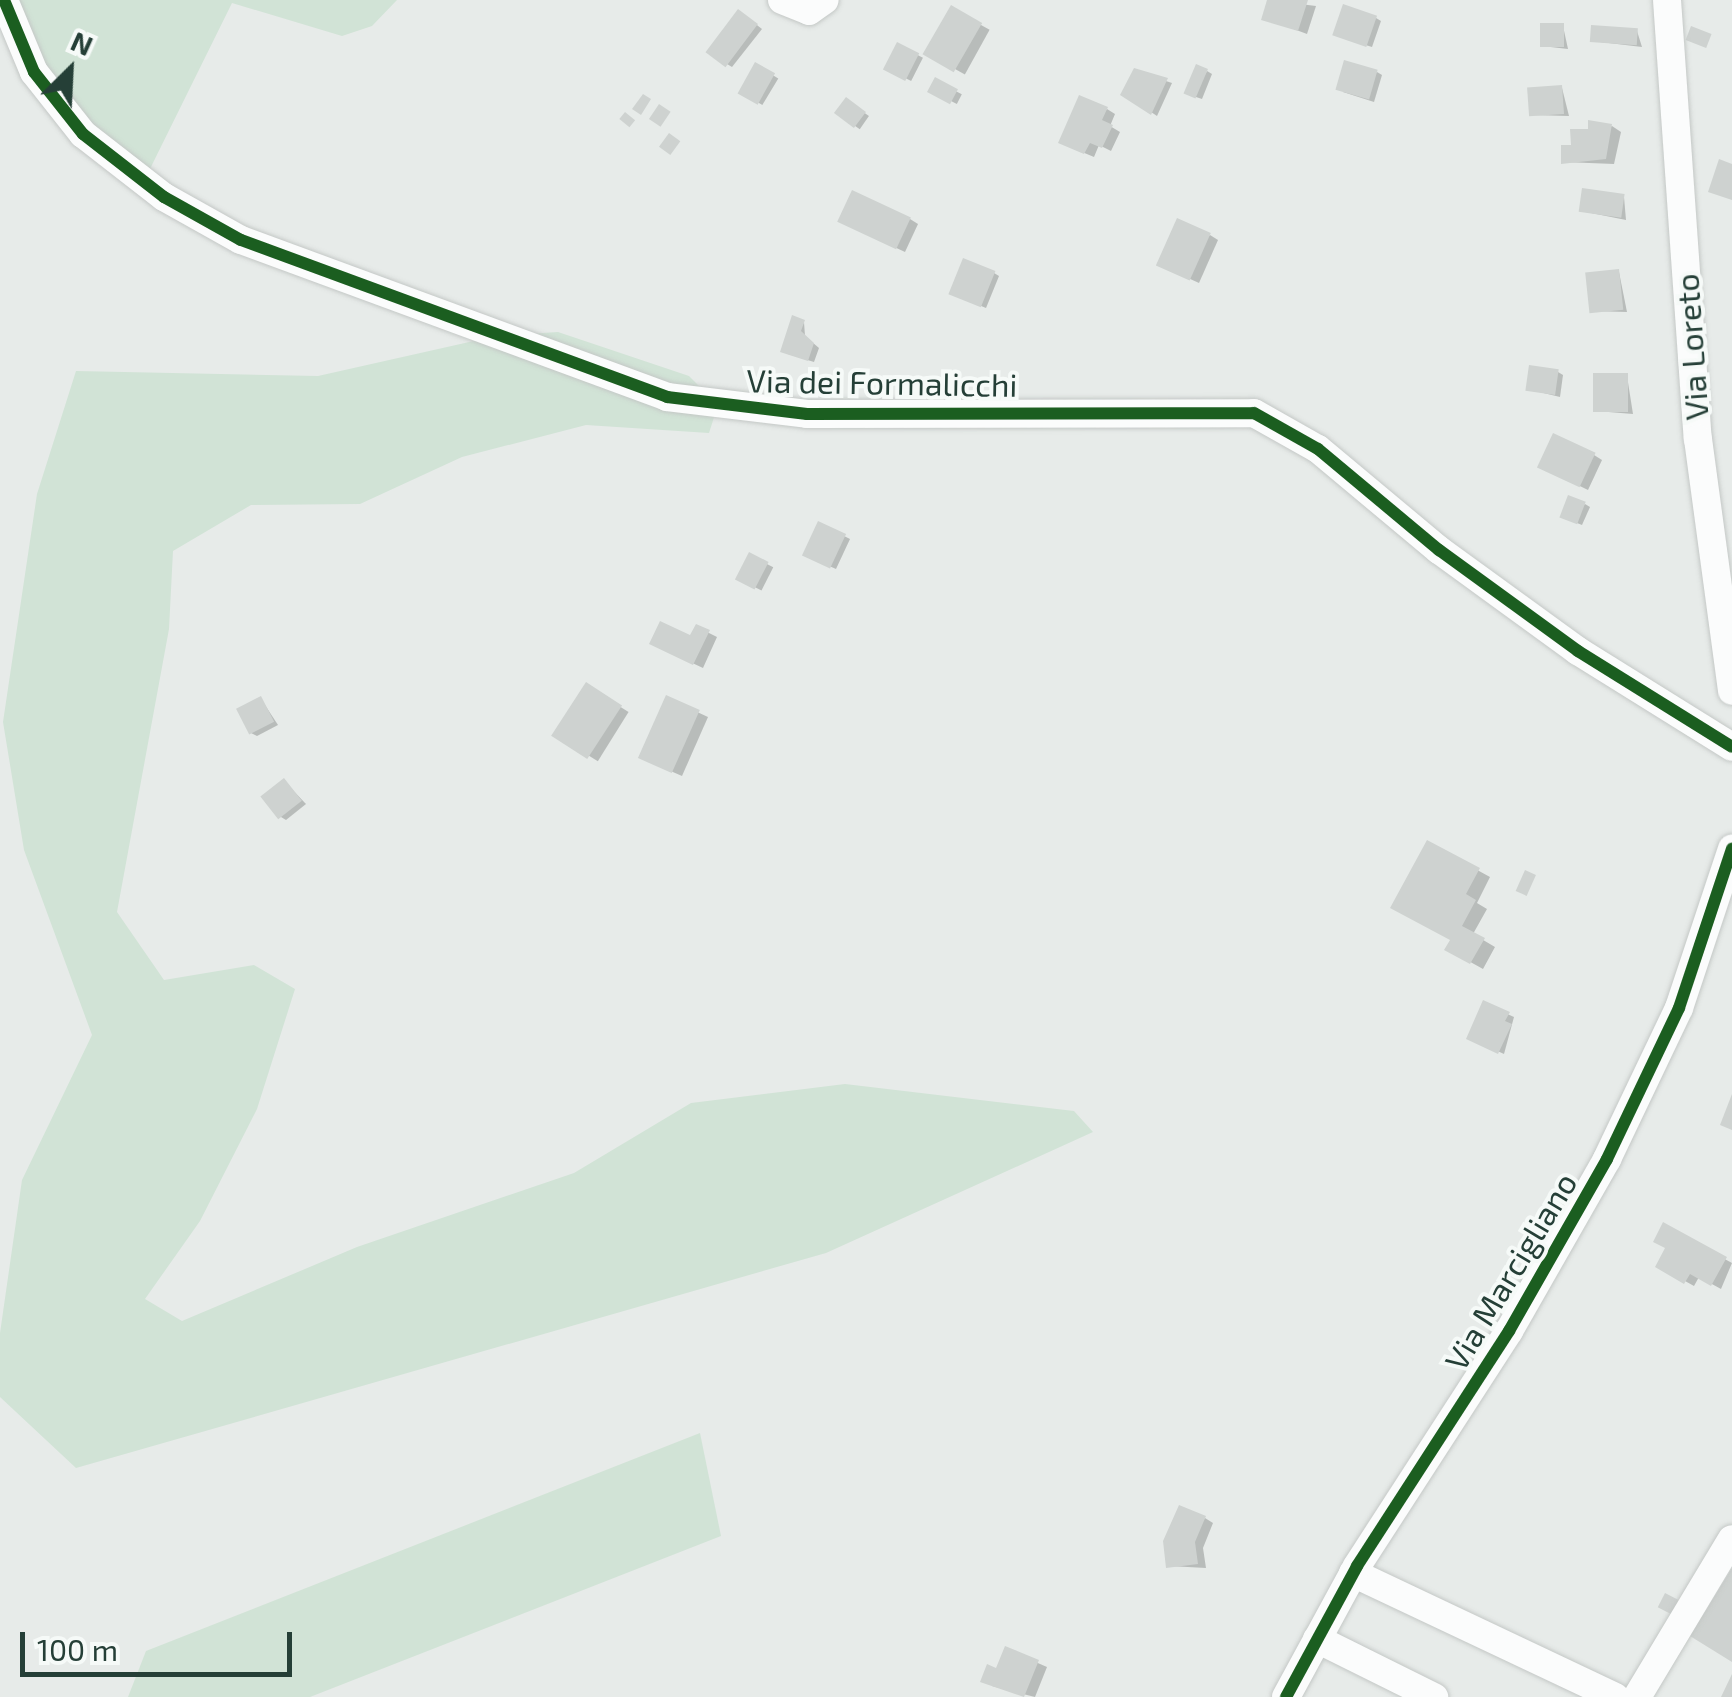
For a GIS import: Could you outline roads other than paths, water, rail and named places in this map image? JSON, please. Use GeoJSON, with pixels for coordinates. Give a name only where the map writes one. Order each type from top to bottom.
{"type":"FeatureCollection","features":[{"type":"Feature","properties":{"kind":"street","name":"Via dei Formalicchi"},"geometry":{"type":"LineString","coordinates":[[4,0],[34,72],[82,134],[164,197],[241,240],[600,377],[684,400],[807,414],[1254,413],[1318,448],[1439,550],[1578,651],[1732,747]]}},
{"type":"Feature","properties":{"kind":"street"},"geometry":{"type":"LineString","coordinates":[[782,0],[809,11],[824,0]]}},
{"type":"Feature","properties":{"kind":"street","name":"Via Loreto"},"geometry":{"type":"LineString","coordinates":[[1666,0],[1698,440],[1732,691]]}},
{"type":"Feature","properties":{"kind":"street","name":"Via Marcigliano"},"geometry":{"type":"LineString","coordinates":[[1286,1697],[1354,1573],[1509,1331],[1607,1159],[1679,1008],[1732,849]]}},
{"type":"Feature","properties":{"kind":"street"},"geometry":{"type":"LineString","coordinates":[[1637,1697],[1732,1539]]}},
{"type":"Feature","properties":{"kind":"street"},"geometry":{"type":"LineString","coordinates":[[1354,1573],[1615,1697]]}},
{"type":"Feature","properties":{"kind":"street"},"geometry":{"type":"LineString","coordinates":[[1317,1639],[1434,1697]]}}]}
